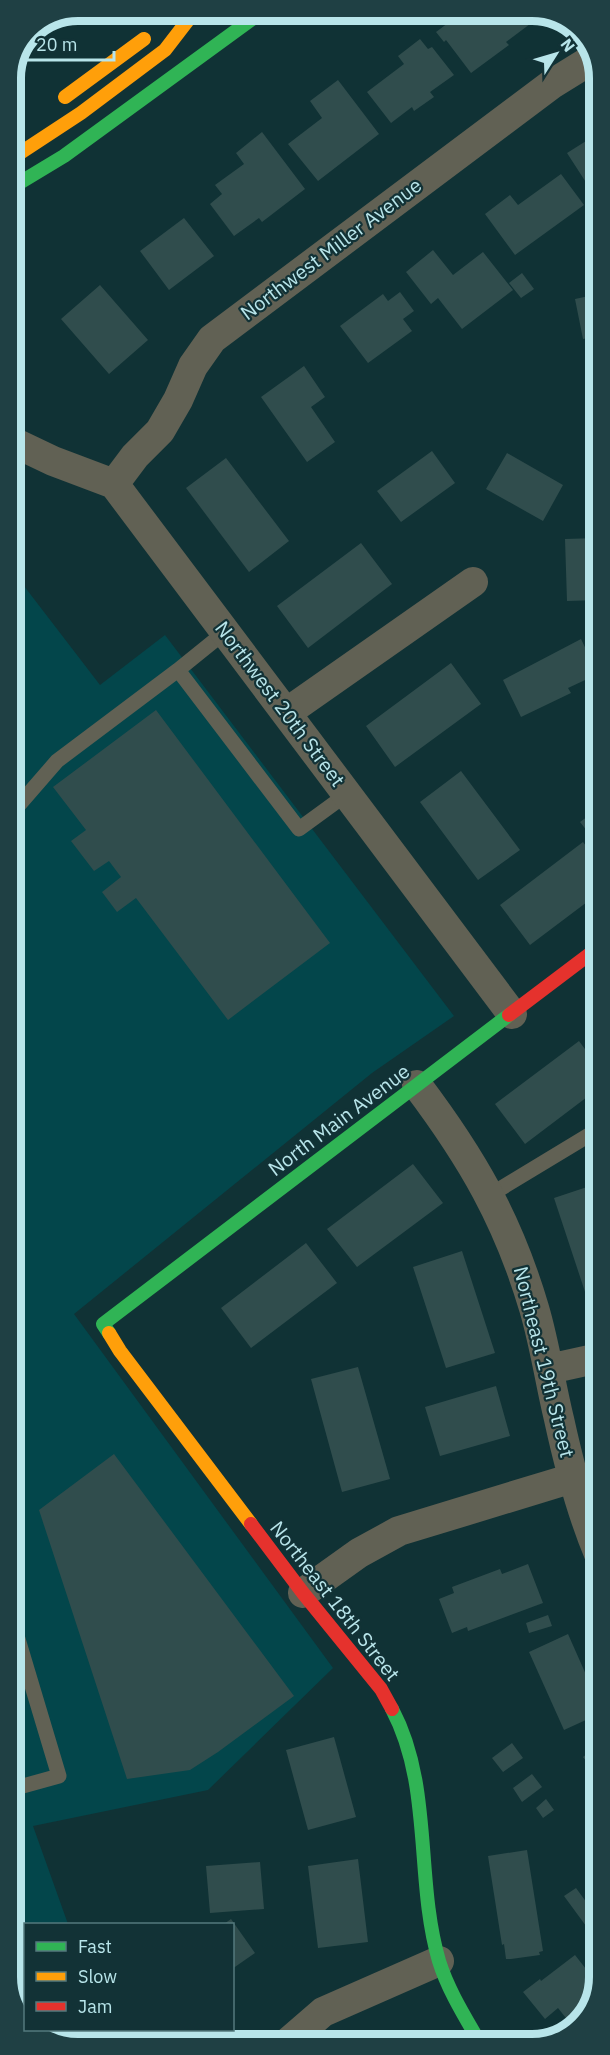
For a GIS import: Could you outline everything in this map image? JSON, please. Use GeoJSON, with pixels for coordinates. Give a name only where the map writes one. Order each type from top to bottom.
{"type":"FeatureCollection","features":[{"type":"Feature","properties":{"kind":"street"},"geometry":{"type":"LineString","coordinates":[[21,153],[81,114],[165,50],[187,21]]}},
{"type":"Feature","properties":{"kind":"street"},"geometry":{"type":"LineString","coordinates":[[230,36],[239,21]]}},
{"type":"Feature","properties":{"kind":"street"},"geometry":{"type":"LineString","coordinates":[[21,182],[64,156],[250,21]]}},
{"type":"Feature","properties":{"kind":"street"},"geometry":{"type":"LineString","coordinates":[[51,107],[159,28]]}},
{"type":"Feature","properties":{"kind":"street","name":"Northwest Miller Avenue"},"geometry":{"type":"LineString","coordinates":[[114,484],[135,456],[160,431],[178,400],[193,366],[212,339],[543,91],[587,63]]}},
{"type":"Feature","properties":{"kind":"street"},"geometry":{"type":"LineString","coordinates":[[21,446],[53,461],[114,484]]}},
{"type":"Feature","properties":{"kind":"street","name":"Northwest 20th Street"},"geometry":{"type":"LineString","coordinates":[[114,484],[512,1014]]}},
{"type":"Feature","properties":{"kind":"street"},"geometry":{"type":"LineString","coordinates":[[286,713],[473,582]]}},
{"type":"Feature","properties":{"kind":"street","name":"North Main Avenue"},"geometry":{"type":"LineString","coordinates":[[103,1324],[589,955]]}},
{"type":"Feature","properties":{"kind":"street","name":"Northeast 19th Street"},"geometry":{"type":"LineString","coordinates":[[417,1084],[452,1131],[490,1195],[516,1253],[535,1310],[573,1478],[589,1525]]}},
{"type":"Feature","properties":{"kind":"street","name":"Northeast 18th Street"},"geometry":{"type":"LineString","coordinates":[[103,1324],[120,1351],[303,1593],[381,1689],[396,1717],[408,1749],[415,1780],[431,1920],[439,1961],[455,2000],[475,2034]]}},
{"type":"Feature","properties":{"kind":"street"},"geometry":{"type":"LineString","coordinates":[[549,1370],[589,1360]]}},
{"type":"Feature","properties":{"kind":"street"},"geometry":{"type":"LineString","coordinates":[[303,1593],[359,1553],[399,1531],[573,1478]]}},
{"type":"Feature","properties":{"kind":"street"},"geometry":{"type":"LineString","coordinates":[[298,2034],[323,2012],[439,1961]]}},
{"type":"Feature","properties":{"kind":"lane"},"geometry":{"type":"LineString","coordinates":[[21,803],[57,762],[225,632]]}},
{"type":"Feature","properties":{"kind":"lane"},"geometry":{"type":"LineString","coordinates":[[178,670],[299,829],[347,794]]}},
{"type":"Feature","properties":{"kind":"lane"},"geometry":{"type":"LineString","coordinates":[[490,1195],[589,1135]]}},
{"type":"Feature","properties":{"kind":"lane"},"geometry":{"type":"LineString","coordinates":[[21,1649],[59,1776],[21,1787]]}},
{"type":"Feature","properties":{"kind":"shaded area"},"geometry":{"type":"Polygon","coordinates":[[[21,582],[100,685],[165,635],[454,1016],[372,1073],[74,1314],[333,1668],[208,1790],[33,1826],[68,1923],[24,1923],[24,1995],[21,1977],[21,582]]]}},
{"type":"Feature","properties":{"kind":"shaded area"},"geometry":{"type":"Polygon","coordinates":[[[60,2031],[105,2031],[106,2034],[74,2034],[60,2031]]]}},
{"type":"Feature","properties":{"kind":"building"},"geometry":{"type":"Polygon","coordinates":[[[451,21],[528,21],[530,24],[506,42],[509,45],[471,73],[446,40],[444,42],[436,32],[451,21]]]}},
{"type":"Feature","properties":{"kind":"building"},"geometry":{"type":"Polygon","coordinates":[[[420,39],[428,49],[432,47],[454,75],[430,92],[434,97],[414,111],[412,107],[391,123],[367,92],[404,64],[398,56],[420,39]]]}},
{"type":"Feature","properties":{"kind":"building"},"geometry":{"type":"Polygon","coordinates":[[[338,80],[379,134],[318,181],[288,144],[322,118],[310,101],[338,80]]]}},
{"type":"Feature","properties":{"kind":"building"},"geometry":{"type":"Polygon","coordinates":[[[262,132],[305,189],[262,222],[259,218],[234,236],[210,204],[222,194],[215,185],[244,164],[236,153],[262,132]]]}},
{"type":"Feature","properties":{"kind":"building"},"geometry":{"type":"Polygon","coordinates":[[[589,139],[589,187],[567,153],[589,139]]]}},
{"type":"Feature","properties":{"kind":"building"},"geometry":{"type":"Polygon","coordinates":[[[561,174],[584,205],[515,255],[485,214],[510,195],[518,205],[561,174]]]}},
{"type":"Feature","properties":{"kind":"building"},"geometry":{"type":"Polygon","coordinates":[[[184,218],[214,256],[169,290],[140,251],[184,218]]]}},
{"type":"Feature","properties":{"kind":"building"},"geometry":{"type":"Polygon","coordinates":[[[433,250],[453,275],[483,252],[513,290],[462,329],[438,298],[431,304],[406,272],[433,250]]]}},
{"type":"Feature","properties":{"kind":"building"},"geometry":{"type":"Polygon","coordinates":[[[522,273],[534,289],[521,298],[509,283],[522,273]]]}},
{"type":"Feature","properties":{"kind":"building"},"geometry":{"type":"Polygon","coordinates":[[[100,285],[148,340],[109,374],[61,319],[100,285]]]}},
{"type":"Feature","properties":{"kind":"building"},"geometry":{"type":"Polygon","coordinates":[[[400,292],[414,311],[403,319],[412,331],[368,363],[340,326],[383,294],[388,301],[400,292]]]}},
{"type":"Feature","properties":{"kind":"building"},"geometry":{"type":"Polygon","coordinates":[[[589,296],[589,338],[583,339],[575,299],[589,296]]]}},
{"type":"Feature","properties":{"kind":"building"},"geometry":{"type":"Polygon","coordinates":[[[304,366],[325,397],[311,407],[335,442],[307,462],[261,397],[304,366]]]}},
{"type":"Feature","properties":{"kind":"building"},"geometry":{"type":"Polygon","coordinates":[[[432,451],[455,483],[401,522],[377,491],[432,451]]]}},
{"type":"Feature","properties":{"kind":"building"},"geometry":{"type":"Polygon","coordinates":[[[507,453],[563,485],[543,521],[486,489],[507,453]]]}},
{"type":"Feature","properties":{"kind":"building"},"geometry":{"type":"Polygon","coordinates":[[[226,458],[289,541],[249,572],[186,488],[226,458]]]}},
{"type":"Feature","properties":{"kind":"building"},"geometry":{"type":"Polygon","coordinates":[[[589,538],[589,600],[567,601],[565,539],[589,538]]]}},
{"type":"Feature","properties":{"kind":"building"},"geometry":{"type":"Polygon","coordinates":[[[361,543],[392,584],[308,648],[277,606],[361,543]]]}},
{"type":"Feature","properties":{"kind":"building"},"geometry":{"type":"Polygon","coordinates":[[[581,639],[589,655],[589,678],[568,688],[571,693],[521,717],[503,680],[581,639]]]}},
{"type":"Feature","properties":{"kind":"building"},"geometry":{"type":"Polygon","coordinates":[[[451,663],[481,704],[395,767],[366,726],[451,663]]]}},
{"type":"Feature","properties":{"kind":"building"},"geometry":{"type":"Polygon","coordinates":[[[156,710],[330,943],[228,1020],[136,898],[117,912],[102,892],[121,877],[109,861],[94,871],[71,841],[86,830],[53,787],[156,710]]]}},
{"type":"Feature","properties":{"kind":"building"},"geometry":{"type":"Polygon","coordinates":[[[461,771],[520,850],[478,880],[420,802],[461,771]]]}},
{"type":"Feature","properties":{"kind":"building"},"geometry":{"type":"Polygon","coordinates":[[[589,815],[589,833],[580,822],[589,815]]]}},
{"type":"Feature","properties":{"kind":"building"},"geometry":{"type":"Polygon","coordinates":[[[583,842],[589,850],[589,901],[530,945],[500,905],[583,842]]]}},
{"type":"Feature","properties":{"kind":"building"},"geometry":{"type":"Polygon","coordinates":[[[579,1041],[589,1054],[589,1096],[525,1144],[495,1104],[579,1041]]]}},
{"type":"Feature","properties":{"kind":"building"},"geometry":{"type":"Polygon","coordinates":[[[413,1164],[443,1203],[357,1267],[327,1229],[413,1164]]]}},
{"type":"Feature","properties":{"kind":"building"},"geometry":{"type":"Polygon","coordinates":[[[589,1186],[589,1304],[554,1198],[589,1186]]]}},
{"type":"Feature","properties":{"kind":"building"},"geometry":{"type":"Polygon","coordinates":[[[306,1243],[337,1283],[251,1348],[221,1308],[306,1243]]]}},
{"type":"Feature","properties":{"kind":"building"},"geometry":{"type":"Polygon","coordinates":[[[462,1251],[495,1353],[446,1368],[413,1267],[462,1251]]]}},
{"type":"Feature","properties":{"kind":"building"},"geometry":{"type":"Polygon","coordinates":[[[358,1367],[390,1479],[342,1492],[311,1379],[358,1367]]]}},
{"type":"Feature","properties":{"kind":"building"},"geometry":{"type":"Polygon","coordinates":[[[496,1386],[510,1436],[440,1456],[425,1407],[496,1386]]]}},
{"type":"Feature","properties":{"kind":"building"},"geometry":{"type":"Polygon","coordinates":[[[114,1454],[294,1696],[190,1770],[127,1779],[39,1510],[114,1454]]]}},
{"type":"Feature","properties":{"kind":"building"},"geometry":{"type":"Polygon","coordinates":[[[528,1564],[543,1603],[468,1631],[467,1627],[452,1633],[439,1599],[454,1593],[452,1587],[500,1569],[502,1574],[528,1564]]]}},
{"type":"Feature","properties":{"kind":"building"},"geometry":{"type":"Polygon","coordinates":[[[548,1615],[552,1626],[529,1633],[526,1623],[548,1615]]]}},
{"type":"Feature","properties":{"kind":"building"},"geometry":{"type":"Polygon","coordinates":[[[568,1634],[589,1681],[589,1719],[564,1730],[529,1652],[568,1634]]]}},
{"type":"Feature","properties":{"kind":"building"},"geometry":{"type":"Polygon","coordinates":[[[334,1737],[356,1817],[308,1830],[286,1750],[334,1737]]]}},
{"type":"Feature","properties":{"kind":"building"},"geometry":{"type":"Polygon","coordinates":[[[512,1743],[523,1758],[503,1772],[492,1758],[512,1743]]]}},
{"type":"Feature","properties":{"kind":"building"},"geometry":{"type":"Polygon","coordinates":[[[589,1752],[589,1765],[583,1757],[589,1752]]]}},
{"type":"Feature","properties":{"kind":"building"},"geometry":{"type":"Polygon","coordinates":[[[532,1774],[542,1787],[522,1802],[513,1788],[532,1774]]]}},
{"type":"Feature","properties":{"kind":"building"},"geometry":{"type":"Polygon","coordinates":[[[546,1799],[554,1810],[543,1818],[536,1808],[546,1799]]]}},
{"type":"Feature","properties":{"kind":"building"},"geometry":{"type":"Polygon","coordinates":[[[527,1850],[543,1951],[539,1952],[540,1955],[506,1959],[488,1856],[527,1850]]]}},
{"type":"Feature","properties":{"kind":"building"},"geometry":{"type":"Polygon","coordinates":[[[358,1859],[368,1942],[318,1948],[308,1866],[358,1859]]]}},
{"type":"Feature","properties":{"kind":"building"},"geometry":{"type":"Polygon","coordinates":[[[260,1862],[264,1909],[210,1913],[206,1866],[260,1862]]]}},
{"type":"Feature","properties":{"kind":"building"},"geometry":{"type":"Polygon","coordinates":[[[576,1888],[589,1906],[589,1924],[586,1926],[564,1896],[576,1888]]]}},
{"type":"Feature","properties":{"kind":"building"},"geometry":{"type":"Polygon","coordinates":[[[234,1923],[255,1953],[234,1968],[234,1923]]]}},
{"type":"Feature","properties":{"kind":"building"},"geometry":{"type":"Polygon","coordinates":[[[575,1955],[589,1973],[585,1999],[568,2021],[558,2008],[545,2019],[523,1992],[540,1979],[541,1981],[575,1955]]]}},
{"type":"Feature","properties":{"kind":"building"},"geometry":{"type":"Polygon","coordinates":[[[147,2031],[200,2031],[199,2034],[146,2034],[147,2031]]]}},
{"type":"Feature","properties":{"kind":"traffic: fast"},"geometry":{"type":"LineString","coordinates":[[21,182],[64,156],[249,21]]}},
{"type":"Feature","properties":{"kind":"traffic: fast"},"geometry":{"type":"LineString","coordinates":[[109,1333],[103,1324],[509,1015]]}},
{"type":"Feature","properties":{"kind":"traffic: fast"},"geometry":{"type":"LineString","coordinates":[[392,1709],[405,1739],[419,1801],[427,1898],[439,1961],[452,1993],[475,2034]]}},
{"type":"Feature","properties":{"kind":"traffic: slow"},"geometry":{"type":"LineString","coordinates":[[21,152],[81,113],[165,50],[187,21]]}},
{"type":"Feature","properties":{"kind":"traffic: slow"},"geometry":{"type":"LineString","coordinates":[[65,97],[144,39]]}},
{"type":"Feature","properties":{"kind":"traffic: slow"},"geometry":{"type":"LineString","coordinates":[[109,1333],[120,1351],[251,1524]]}},
{"type":"Feature","properties":{"kind":"traffic: jam"},"geometry":{"type":"LineString","coordinates":[[509,1015],[589,955]]}},
{"type":"Feature","properties":{"kind":"traffic: jam"},"geometry":{"type":"LineString","coordinates":[[251,1524],[303,1593],[381,1689],[392,1709]]}}]}
